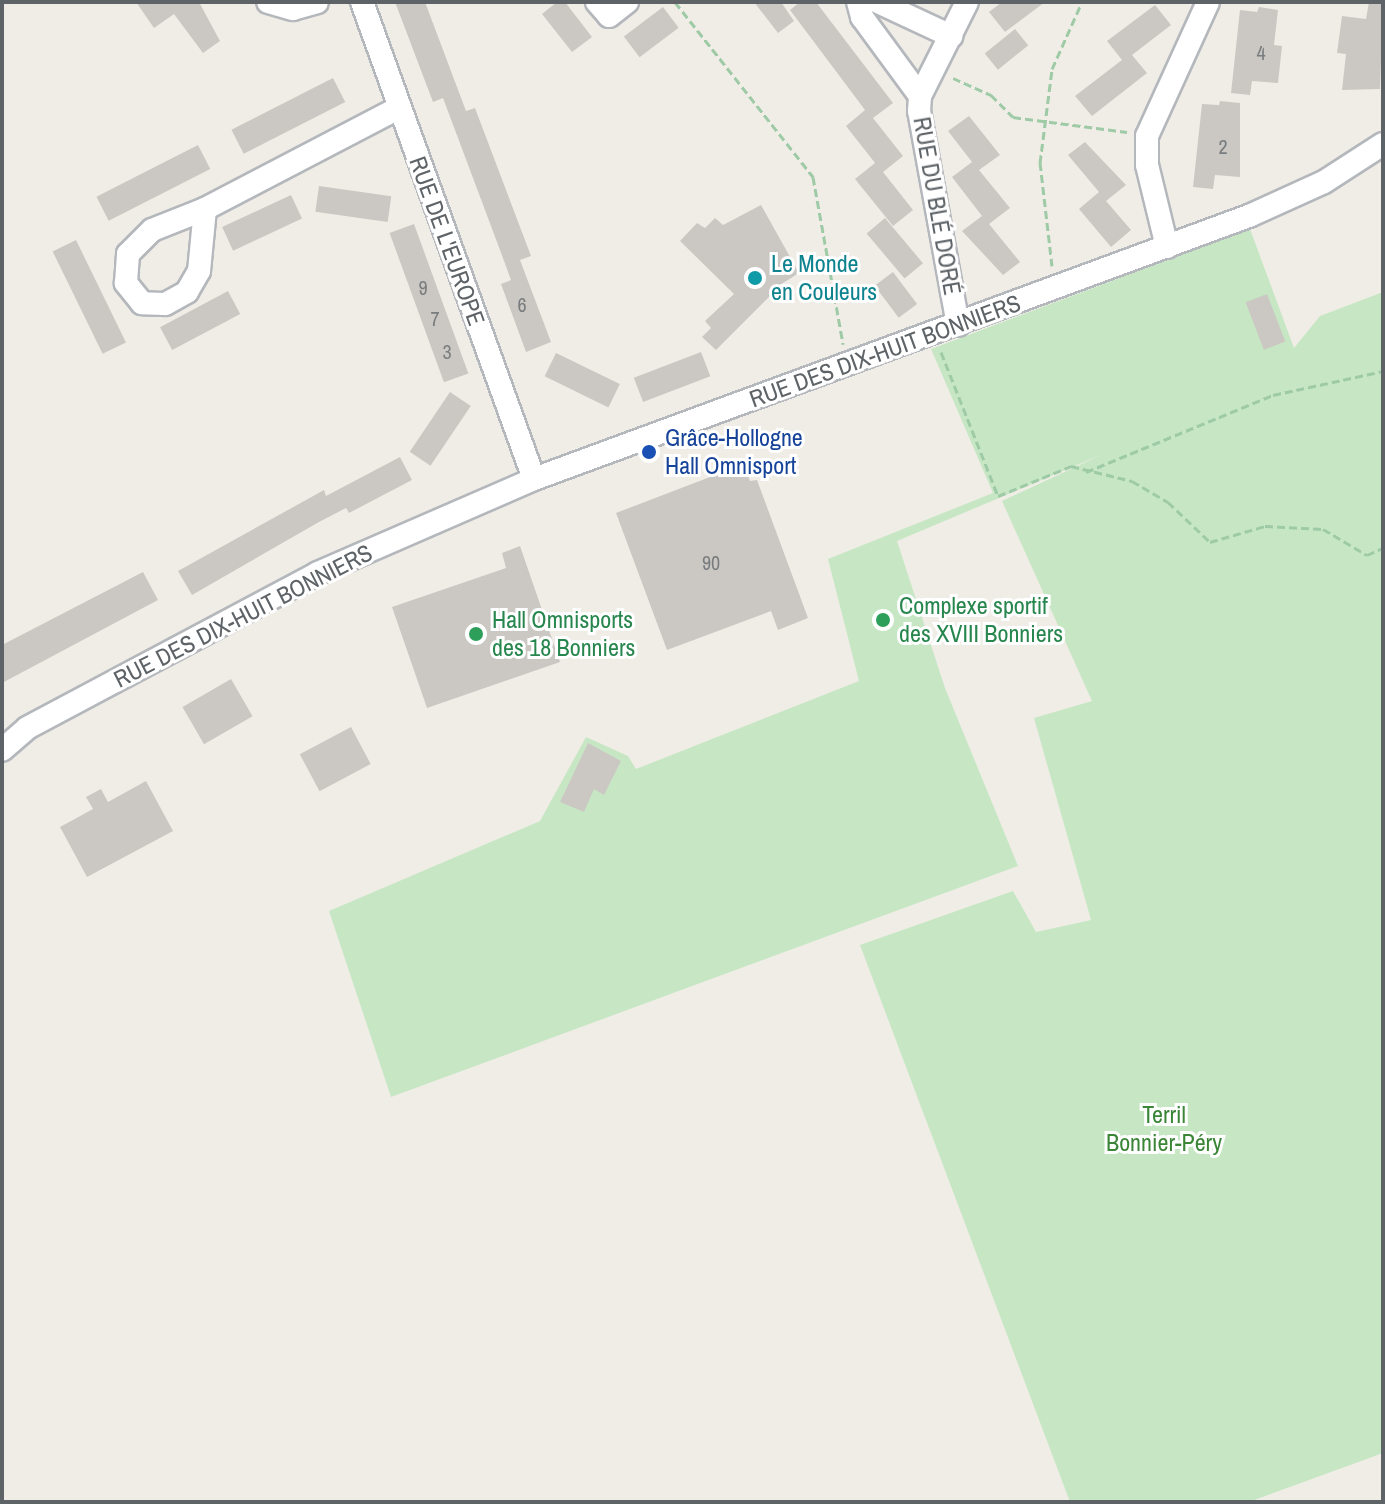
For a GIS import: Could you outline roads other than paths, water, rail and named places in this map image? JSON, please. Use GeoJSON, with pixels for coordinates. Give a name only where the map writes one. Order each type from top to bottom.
{"type":"FeatureCollection","features":[{"type":"Feature","properties":{"kind":"street"},"geometry":{"type":"LineString","coordinates":[[268,2],[293,9],[317,2]]}},
{"type":"Feature","properties":{"kind":"street","name":"RUE DE L'EUROPE"},"geometry":{"type":"LineString","coordinates":[[362,2],[534,479]]}},
{"type":"Feature","properties":{"kind":"street"},"geometry":{"type":"LineString","coordinates":[[597,2],[609,16],[627,2]]}},
{"type":"Feature","properties":{"kind":"street"},"geometry":{"type":"LineString","coordinates":[[858,2],[862,17],[920,96]]}},
{"type":"Feature","properties":{"kind":"street"},"geometry":{"type":"LineString","coordinates":[[878,2],[951,36]]}},
{"type":"Feature","properties":{"kind":"street","name":"RUE DU BLÉ DORÉ"},"geometry":{"type":"LineString","coordinates":[[958,325],[927,172],[920,96],[967,2]]}},
{"type":"Feature","properties":{"kind":"street"},"geometry":{"type":"LineString","coordinates":[[1167,247],[1147,165],[1147,136],[1208,2]]}},
{"type":"Feature","properties":{"kind":"street"},"geometry":{"type":"LineString","coordinates":[[205,209],[199,271],[187,292],[165,304],[142,303],[126,283],[128,254],[152,230],[205,209],[398,108]]}},
{"type":"Feature","properties":{"kind":"street","name":"RUE DES DIX-HUIT BONNIERS"},"geometry":{"type":"LineString","coordinates":[[2,750],[27,728],[318,573],[534,479],[1167,247],[1324,182],[1383,144]]}},
{"type":"Feature","properties":{"kind":"place","name":"Le Monde en Couleurs"},"geometry":{"type":"Point","coordinates":[755,278]}},
{"type":"Feature","properties":{"kind":"place","name":"Grâce-Hollogne Hall Omnisport"},"geometry":{"type":"Point","coordinates":[649,452]}},
{"type":"Feature","properties":{"kind":"place","name":"Complexe sportif des XVIII Bonniers"},"geometry":{"type":"Point","coordinates":[883,620]}},
{"type":"Feature","properties":{"kind":"place","name":"Hall Omnisports des 18 Bonniers"},"geometry":{"type":"Point","coordinates":[476,634]}},
{"type":"Feature","properties":{"kind":"park label","name":"Terril Bonnier-Péry"},"geometry":{"type":"Point","coordinates":[1164,1129]}}]}
